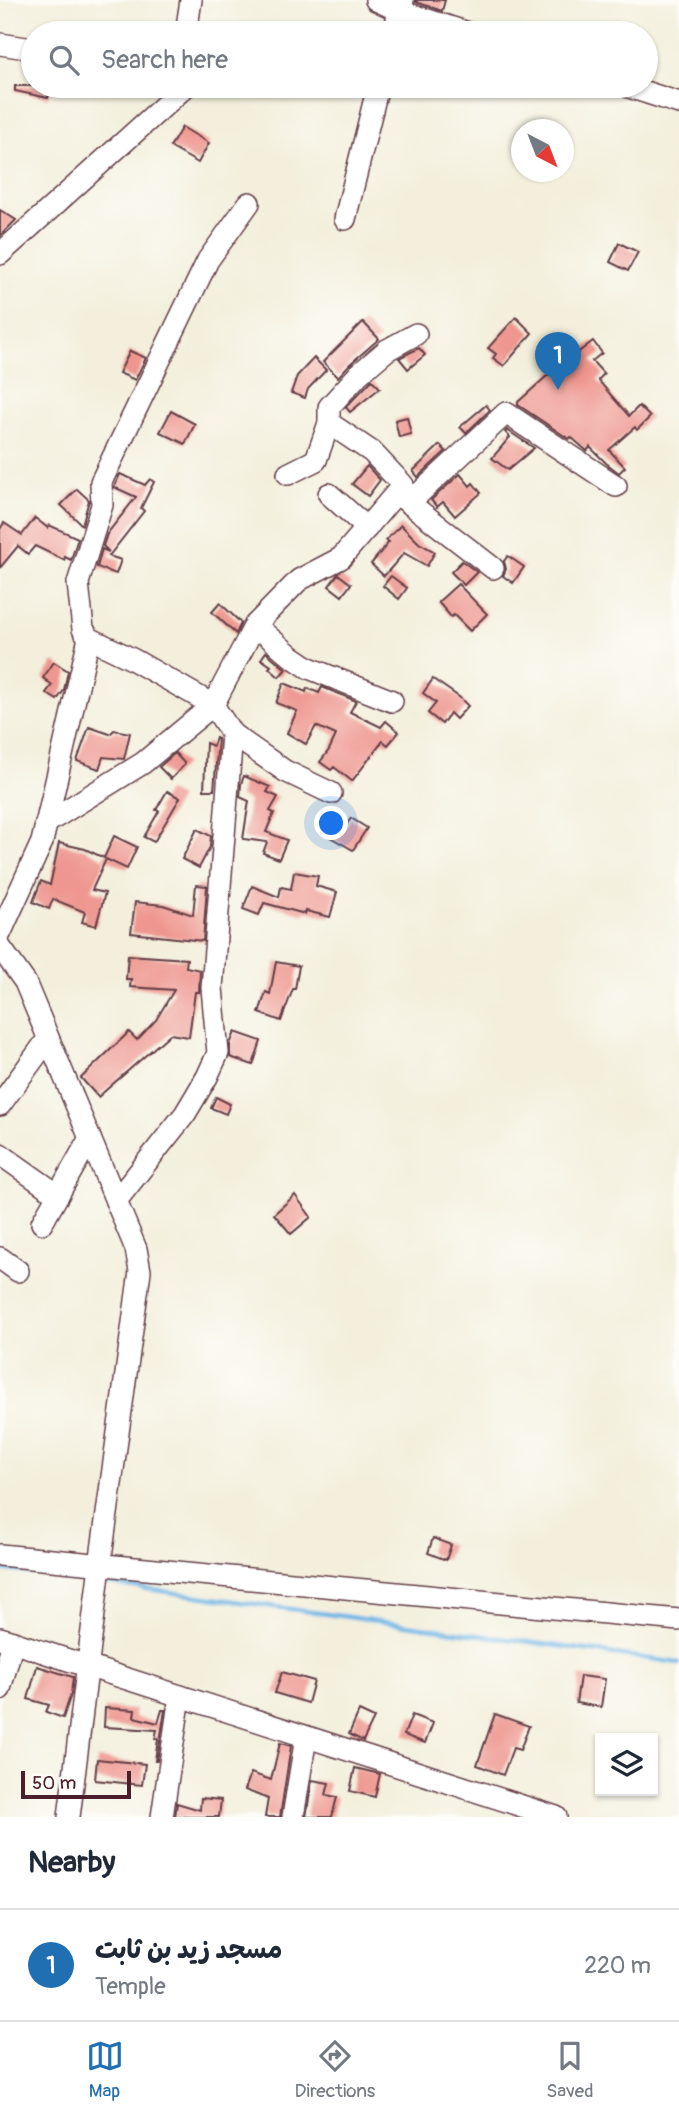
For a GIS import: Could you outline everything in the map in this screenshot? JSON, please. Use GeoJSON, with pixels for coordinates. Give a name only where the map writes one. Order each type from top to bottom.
{"type":"FeatureCollection","features":[{"type":"Feature","properties":{"kind":"street"},"geometry":{"type":"LineString","coordinates":[[188,21],[191,0]]}},
{"type":"Feature","properties":{"kind":"street"},"geometry":{"type":"LineString","coordinates":[[376,0],[401,5],[439,21]]}},
{"type":"Feature","properties":{"kind":"street"},"geometry":{"type":"LineString","coordinates":[[0,44],[21,47]]}},
{"type":"Feature","properties":{"kind":"street"},"geometry":{"type":"LineString","coordinates":[[658,96],[679,103]]}},
{"type":"Feature","properties":{"kind":"street"},"geometry":{"type":"LineString","coordinates":[[0,254],[173,98]]}},
{"type":"Feature","properties":{"kind":"street"},"geometry":{"type":"LineString","coordinates":[[345,219],[375,98]]}},
{"type":"Feature","properties":{"kind":"street"},"geometry":{"type":"LineString","coordinates":[[249,203],[208,260],[101,482],[102,505],[78,583],[83,629],[89,638],[132,659],[212,705],[232,734],[285,771],[331,793]]}},
{"type":"Feature","properties":{"kind":"street"},"geometry":{"type":"LineString","coordinates":[[288,474],[316,460],[329,423],[329,407],[359,374],[387,350],[416,334]]}},
{"type":"Feature","properties":{"kind":"street"},"geometry":{"type":"LineString","coordinates":[[46,823],[143,763],[212,705],[255,625],[299,580],[341,558],[367,528],[506,413],[616,486]]}},
{"type":"Feature","properties":{"kind":"street"},"geometry":{"type":"LineString","coordinates":[[329,423],[372,452],[403,485],[402,498]]}},
{"type":"Feature","properties":{"kind":"street"},"geometry":{"type":"LineString","coordinates":[[329,494],[367,528]]}},
{"type":"Feature","properties":{"kind":"street"},"geometry":{"type":"LineString","coordinates":[[402,498],[492,568]]}},
{"type":"Feature","properties":{"kind":"street"},"geometry":{"type":"LineString","coordinates":[[255,625],[309,668],[392,701]]}},
{"type":"Feature","properties":{"kind":"street"},"geometry":{"type":"LineString","coordinates":[[0,933],[42,842],[89,638]]}},
{"type":"Feature","properties":{"kind":"street"},"geometry":{"type":"LineString","coordinates":[[116,1201],[185,1114],[218,1053],[212,988],[232,734]]}},
{"type":"Feature","properties":{"kind":"street"},"geometry":{"type":"LineString","coordinates":[[0,947],[24,982],[136,1249],[141,1271],[100,1564],[69,1817]]}},
{"type":"Feature","properties":{"kind":"street"},"geometry":{"type":"LineString","coordinates":[[0,1105],[48,1039]]}},
{"type":"Feature","properties":{"kind":"street"},"geometry":{"type":"LineString","coordinates":[[42,1223],[90,1138]]}},
{"type":"Feature","properties":{"kind":"street"},"geometry":{"type":"LineString","coordinates":[[0,1154],[58,1195]]}},
{"type":"Feature","properties":{"kind":"street"},"geometry":{"type":"LineString","coordinates":[[0,1258],[18,1271]]}},
{"type":"Feature","properties":{"kind":"street"},"geometry":{"type":"LineString","coordinates":[[0,1555],[679,1620]]}},
{"type":"Feature","properties":{"kind":"street"},"geometry":{"type":"LineString","coordinates":[[0,1689],[6,1640],[556,1817]]}},
{"type":"Feature","properties":{"kind":"street"},"geometry":{"type":"LineString","coordinates":[[162,1817],[180,1696]]}},
{"type":"Feature","properties":{"kind":"street"},"geometry":{"type":"LineString","coordinates":[[293,1817],[306,1737]]}},
{"type":"Feature","properties":{"kind":"building"},"geometry":{"type":"Polygon","coordinates":[[[416,0],[445,0],[442,11],[416,0]]]}},
{"type":"Feature","properties":{"kind":"building"},"geometry":{"type":"Polygon","coordinates":[[[15,86],[21,86],[21,92],[15,91],[15,86]]]}},
{"type":"Feature","properties":{"kind":"building"},"geometry":{"type":"Polygon","coordinates":[[[182,127],[209,143],[198,163],[170,147],[182,127]]]}},
{"type":"Feature","properties":{"kind":"building"},"geometry":{"type":"Polygon","coordinates":[[[0,210],[16,220],[0,236],[0,210]]]}},
{"type":"Feature","properties":{"kind":"building"},"geometry":{"type":"Polygon","coordinates":[[[619,243],[638,252],[628,271],[610,262],[619,243]]]}},
{"type":"Feature","properties":{"kind":"building"},"geometry":{"type":"Polygon","coordinates":[[[516,317],[532,333],[504,366],[493,358],[496,354],[488,348],[516,317]]]}},
{"type":"Feature","properties":{"kind":"building"},"geometry":{"type":"Polygon","coordinates":[[[363,322],[379,339],[338,377],[323,362],[363,322]]]}},
{"type":"Feature","properties":{"kind":"building"},"geometry":{"type":"Polygon","coordinates":[[[593,341],[602,353],[592,361],[604,374],[598,380],[629,416],[639,406],[650,417],[609,450],[625,467],[619,473],[590,447],[587,451],[571,437],[569,439],[518,405],[518,402],[557,367],[550,360],[561,349],[571,358],[593,341]]]}},
{"type":"Feature","properties":{"kind":"building"},"geometry":{"type":"Polygon","coordinates":[[[419,348],[425,355],[408,369],[399,358],[419,348]]]}},
{"type":"Feature","properties":{"kind":"building"},"geometry":{"type":"Polygon","coordinates":[[[130,351],[146,358],[135,380],[119,373],[130,351]]]}},
{"type":"Feature","properties":{"kind":"building"},"geometry":{"type":"Polygon","coordinates":[[[314,358],[326,370],[308,389],[305,398],[291,393],[297,376],[314,358]]]}},
{"type":"Feature","properties":{"kind":"building"},"geometry":{"type":"Polygon","coordinates":[[[372,380],[380,388],[350,412],[346,407],[372,380]]]}},
{"type":"Feature","properties":{"kind":"building"},"geometry":{"type":"Polygon","coordinates":[[[486,405],[490,410],[466,433],[460,427],[486,405]]]}},
{"type":"Feature","properties":{"kind":"building"},"geometry":{"type":"Polygon","coordinates":[[[171,411],[195,424],[185,444],[160,432],[171,411]]]}},
{"type":"Feature","properties":{"kind":"building"},"geometry":{"type":"Polygon","coordinates":[[[407,417],[411,434],[399,437],[395,420],[407,417]]]}},
{"type":"Feature","properties":{"kind":"building"},"geometry":{"type":"Polygon","coordinates":[[[507,430],[534,448],[508,470],[492,458],[510,437],[505,432],[507,430]]]}},
{"type":"Feature","properties":{"kind":"building"},"geometry":{"type":"Polygon","coordinates":[[[440,445],[446,451],[418,477],[413,471],[440,445]]]}},
{"type":"Feature","properties":{"kind":"building"},"geometry":{"type":"Polygon","coordinates":[[[367,466],[380,480],[368,496],[352,484],[367,466]]]}},
{"type":"Feature","properties":{"kind":"building"},"geometry":{"type":"Polygon","coordinates":[[[120,474],[145,485],[150,479],[154,482],[141,508],[144,511],[109,556],[121,560],[116,574],[97,567],[102,549],[109,552],[103,546],[107,534],[136,497],[114,487],[120,474]]]}},
{"type":"Feature","properties":{"kind":"building"},"geometry":{"type":"Polygon","coordinates":[[[460,474],[470,486],[473,483],[481,493],[455,516],[443,502],[437,507],[431,500],[460,474]]]}},
{"type":"Feature","properties":{"kind":"building"},"geometry":{"type":"Polygon","coordinates":[[[77,489],[89,500],[82,525],[61,505],[77,489]]]}},
{"type":"Feature","properties":{"kind":"building"},"geometry":{"type":"Polygon","coordinates":[[[35,518],[48,528],[49,525],[78,538],[71,560],[65,557],[64,560],[35,546],[28,554],[18,546],[0,568],[0,529],[4,523],[22,535],[35,518]]]}},
{"type":"Feature","properties":{"kind":"building"},"geometry":{"type":"Polygon","coordinates":[[[401,525],[419,543],[435,552],[427,566],[404,553],[384,576],[371,564],[389,542],[386,540],[401,525]]]}},
{"type":"Feature","properties":{"kind":"building"},"geometry":{"type":"Polygon","coordinates":[[[508,556],[524,567],[513,583],[503,576],[506,569],[504,561],[508,556]]]}},
{"type":"Feature","properties":{"kind":"building"},"geometry":{"type":"Polygon","coordinates":[[[462,561],[477,572],[464,585],[451,572],[462,561]]]}},
{"type":"Feature","properties":{"kind":"building"},"geometry":{"type":"Polygon","coordinates":[[[338,574],[351,584],[342,596],[329,586],[338,574]]]}},
{"type":"Feature","properties":{"kind":"building"},"geometry":{"type":"Polygon","coordinates":[[[391,576],[407,588],[399,599],[383,586],[391,576]]]}},
{"type":"Feature","properties":{"kind":"building"},"geometry":{"type":"Polygon","coordinates":[[[458,584],[487,614],[470,631],[454,615],[451,617],[438,602],[458,584]]]}},
{"type":"Feature","properties":{"kind":"building"},"geometry":{"type":"Polygon","coordinates":[[[220,603],[241,623],[236,634],[212,612],[220,603]]]}},
{"type":"Feature","properties":{"kind":"building"},"geometry":{"type":"Polygon","coordinates":[[[266,652],[286,669],[279,677],[269,668],[271,666],[261,659],[266,652]]]}},
{"type":"Feature","properties":{"kind":"building"},"geometry":{"type":"Polygon","coordinates":[[[54,662],[68,671],[64,690],[57,700],[46,693],[52,685],[43,678],[54,662]]]}},
{"type":"Feature","properties":{"kind":"building"},"geometry":{"type":"Polygon","coordinates":[[[433,679],[468,706],[456,719],[450,713],[442,724],[428,713],[436,703],[423,693],[433,679]]]}},
{"type":"Feature","properties":{"kind":"building"},"geometry":{"type":"Polygon","coordinates":[[[284,683],[306,692],[307,688],[319,693],[322,687],[356,701],[350,712],[381,727],[386,721],[399,732],[388,745],[383,741],[352,781],[334,767],[331,770],[320,762],[336,735],[316,726],[306,744],[287,733],[297,711],[276,703],[284,683]]]}},
{"type":"Feature","properties":{"kind":"building"},"geometry":{"type":"Polygon","coordinates":[[[89,727],[110,734],[114,730],[130,733],[124,759],[103,757],[99,769],[77,761],[89,727]]]}},
{"type":"Feature","properties":{"kind":"building"},"geometry":{"type":"Polygon","coordinates":[[[216,738],[214,790],[204,790],[206,743],[213,746],[216,738]]]}},
{"type":"Feature","properties":{"kind":"building"},"geometry":{"type":"Polygon","coordinates":[[[175,753],[185,764],[171,779],[159,767],[175,753]]]}},
{"type":"Feature","properties":{"kind":"building"},"geometry":{"type":"Polygon","coordinates":[[[244,776],[270,787],[267,792],[278,797],[270,811],[274,813],[266,832],[287,840],[279,859],[263,853],[267,842],[243,839],[249,801],[240,797],[244,776]]]}},
{"type":"Feature","properties":{"kind":"building"},"geometry":{"type":"Polygon","coordinates":[[[167,791],[180,798],[154,842],[144,837],[167,791]]]}},
{"type":"Feature","properties":{"kind":"building"},"geometry":{"type":"Polygon","coordinates":[[[351,818],[367,828],[353,850],[330,837],[339,823],[345,827],[351,818]]]}},
{"type":"Feature","properties":{"kind":"building"},"geometry":{"type":"Polygon","coordinates":[[[197,829],[211,836],[210,847],[199,868],[182,859],[197,829]]]}},
{"type":"Feature","properties":{"kind":"building"},"geometry":{"type":"Polygon","coordinates":[[[114,836],[137,847],[127,869],[106,859],[92,890],[105,893],[96,926],[82,922],[85,912],[53,899],[49,909],[33,902],[41,881],[50,885],[59,843],[85,849],[104,858],[114,836]]]}},
{"type":"Feature","properties":{"kind":"building"},"geometry":{"type":"Polygon","coordinates":[[[294,872],[318,876],[316,886],[337,892],[330,917],[306,911],[305,914],[264,903],[259,915],[243,909],[252,886],[279,897],[281,887],[291,889],[294,872]]]}},
{"type":"Feature","properties":{"kind":"building"},"geometry":{"type":"Polygon","coordinates":[[[196,885],[207,886],[203,941],[131,933],[135,902],[163,905],[193,915],[196,885]]]}},
{"type":"Feature","properties":{"kind":"building"},"geometry":{"type":"Polygon","coordinates":[[[128,955],[187,959],[186,967],[200,970],[199,992],[195,992],[189,1037],[170,1034],[98,1097],[81,1078],[129,1032],[137,1040],[156,1020],[174,990],[130,987],[131,979],[126,979],[128,955]]]}},
{"type":"Feature","properties":{"kind":"building"},"geometry":{"type":"Polygon","coordinates":[[[276,962],[299,966],[295,989],[281,1021],[259,1013],[266,992],[270,994],[276,962]]]}},
{"type":"Feature","properties":{"kind":"building"},"geometry":{"type":"Polygon","coordinates":[[[235,1032],[261,1041],[253,1065],[230,1057],[230,1044],[235,1032]]]}},
{"type":"Feature","properties":{"kind":"building"},"geometry":{"type":"Polygon","coordinates":[[[216,1097],[230,1104],[226,1114],[211,1108],[216,1097]]]}},
{"type":"Feature","properties":{"kind":"building"},"geometry":{"type":"Polygon","coordinates":[[[295,1195],[311,1217],[291,1234],[274,1214],[295,1195]]]}},
{"type":"Feature","properties":{"kind":"building"},"geometry":{"type":"Polygon","coordinates":[[[433,1538],[451,1545],[446,1560],[428,1553],[433,1538]]]}},
{"type":"Feature","properties":{"kind":"building"},"geometry":{"type":"Polygon","coordinates":[[[37,1666],[73,1677],[63,1718],[46,1712],[49,1705],[28,1699],[37,1666]]]}},
{"type":"Feature","properties":{"kind":"building"},"geometry":{"type":"Polygon","coordinates":[[[282,1672],[314,1681],[308,1703],[275,1693],[282,1672]]]}},
{"type":"Feature","properties":{"kind":"building"},"geometry":{"type":"Polygon","coordinates":[[[580,1676],[605,1679],[601,1707],[576,1703],[580,1676]]]}},
{"type":"Feature","properties":{"kind":"building"},"geometry":{"type":"Polygon","coordinates":[[[105,1708],[135,1710],[134,1717],[158,1723],[162,1710],[165,1710],[157,1761],[157,1730],[104,1727],[105,1708]]]}},
{"type":"Feature","properties":{"kind":"building"},"geometry":{"type":"Polygon","coordinates":[[[359,1711],[374,1718],[363,1741],[349,1734],[359,1711]]]}},
{"type":"Feature","properties":{"kind":"building"},"geometry":{"type":"Polygon","coordinates":[[[495,1714],[529,1726],[520,1750],[513,1748],[503,1775],[477,1765],[495,1714]]]}},
{"type":"Feature","properties":{"kind":"building"},"geometry":{"type":"Polygon","coordinates":[[[412,1715],[433,1723],[425,1743],[404,1735],[412,1715]]]}},
{"type":"Feature","properties":{"kind":"building"},"geometry":{"type":"Polygon","coordinates":[[[280,1743],[291,1746],[280,1817],[265,1817],[268,1799],[245,1790],[251,1773],[271,1780],[280,1743]]]}},
{"type":"Feature","properties":{"kind":"building"},"geometry":{"type":"Polygon","coordinates":[[[97,1759],[145,1764],[142,1785],[95,1780],[97,1759]]]}},
{"type":"Feature","properties":{"kind":"building"},"geometry":{"type":"Polygon","coordinates":[[[355,1768],[380,1774],[375,1797],[350,1791],[355,1768]]]}},
{"type":"Feature","properties":{"kind":"building"},"geometry":{"type":"Polygon","coordinates":[[[312,1780],[329,1783],[326,1795],[337,1797],[332,1817],[306,1817],[312,1780]]]}},
{"type":"Feature","properties":{"kind":"building"},"geometry":{"type":"Polygon","coordinates":[[[201,1798],[221,1800],[219,1817],[175,1817],[177,1803],[200,1810],[201,1798]]]}},
{"type":"Feature","properties":{"kind":"waterway"},"geometry":{"type":"LineString","coordinates":[[0,1569],[92,1581]]}},
{"type":"Feature","properties":{"kind":"waterway"},"geometry":{"type":"LineString","coordinates":[[104,1583],[679,1663]]}},
{"type":"Feature","properties":{"kind":"place","name":"مسجد زيد بن ثابت"},"geometry":{"type":"Point","coordinates":[558,390]}}]}
